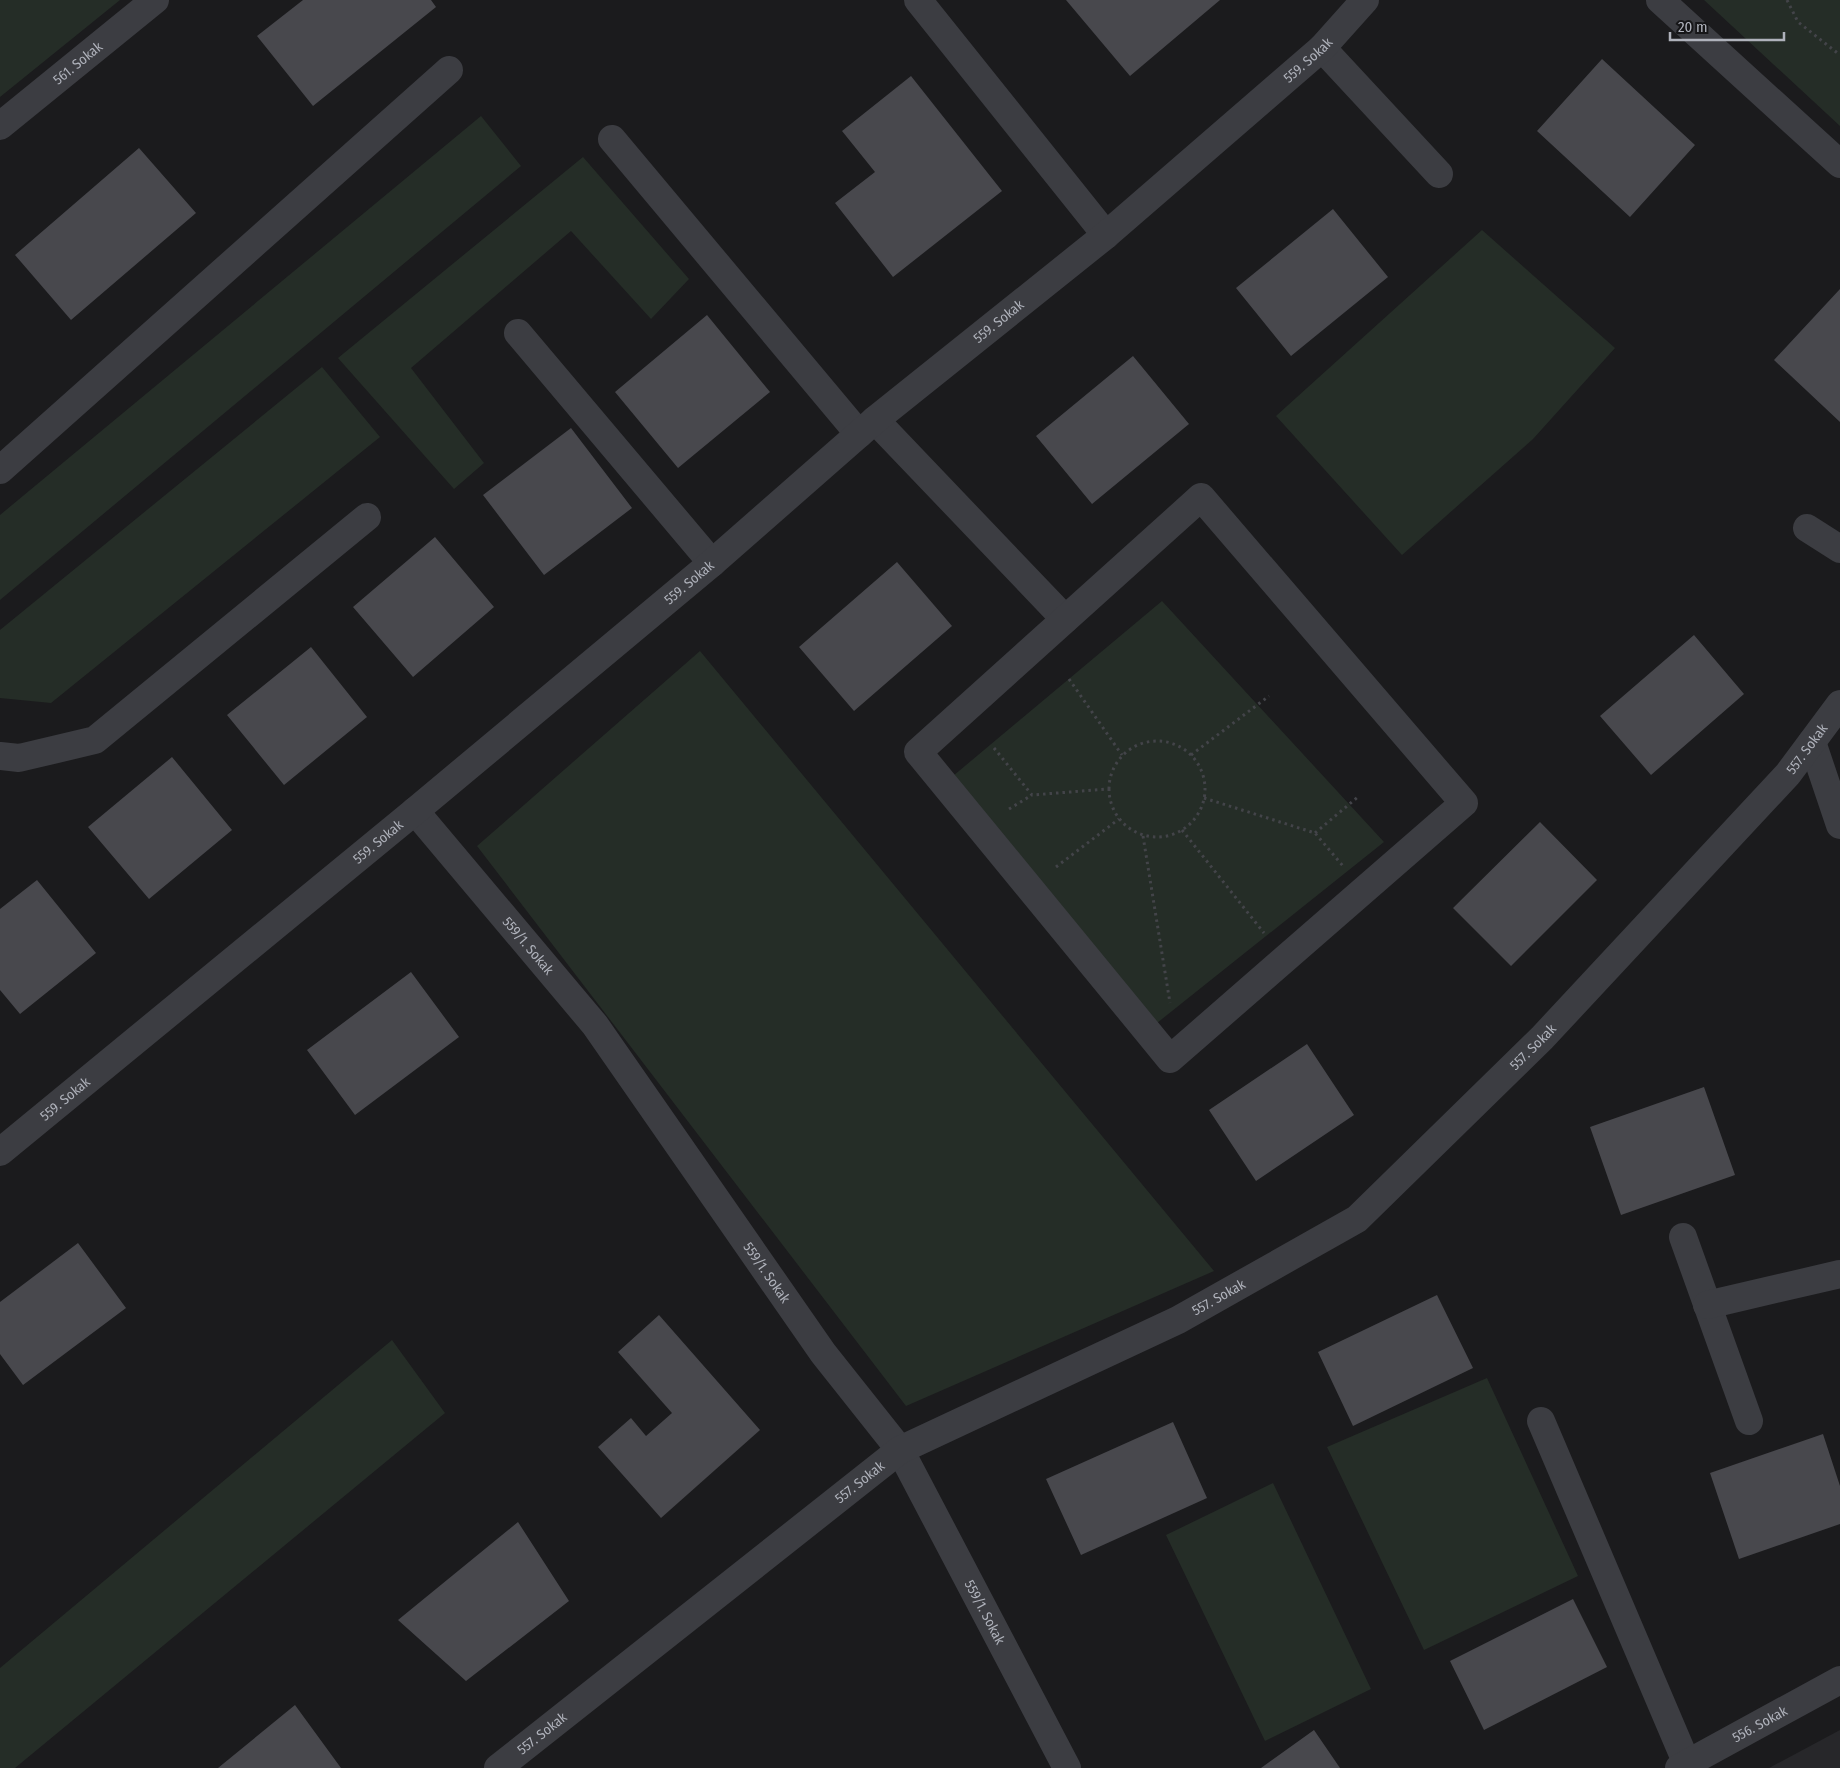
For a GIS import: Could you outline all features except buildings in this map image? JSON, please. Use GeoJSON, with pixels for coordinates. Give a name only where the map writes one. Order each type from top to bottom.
{"type":"FeatureCollection","features":[{"type":"Feature","properties":{"kind":"street","name":"561. Sokak"},"geometry":{"type":"LineString","coordinates":[[0,126],[155,0]]}},
{"type":"Feature","properties":{"kind":"street"},"geometry":{"type":"LineString","coordinates":[[918,0],[1106,235]]}},
{"type":"Feature","properties":{"kind":"street","name":"559. Sokak"},"geometry":{"type":"LineString","coordinates":[[0,1152],[415,811],[712,563],[867,427],[1106,235],[1322,48],[1365,0]]}},
{"type":"Feature","properties":{"kind":"street"},"geometry":{"type":"LineString","coordinates":[[1660,0],[1840,164]]}},
{"type":"Feature","properties":{"kind":"street"},"geometry":{"type":"LineString","coordinates":[[1322,48],[1439,174]]}},
{"type":"Feature","properties":{"kind":"street"},"geometry":{"type":"LineString","coordinates":[[0,470],[449,70]]}},
{"type":"Feature","properties":{"kind":"street"},"geometry":{"type":"LineString","coordinates":[[612,139],[867,427],[1065,619]]}},
{"type":"Feature","properties":{"kind":"street"},"geometry":{"type":"LineString","coordinates":[[518,332],[712,563]]}},
{"type":"Feature","properties":{"kind":"street"},"geometry":{"type":"LineString","coordinates":[[1201,497],[1464,803],[1364,890],[1170,1059],[918,752],[1201,497]]}},
{"type":"Feature","properties":{"kind":"street"},"geometry":{"type":"LineString","coordinates":[[0,756],[19,758],[95,740],[367,517]]}},
{"type":"Feature","properties":{"kind":"street"},"geometry":{"type":"LineString","coordinates":[[1807,528],[1840,548]]}},
{"type":"Feature","properties":{"kind":"street","name":"557. Sokak"},"geometry":{"type":"LineString","coordinates":[[498,1768],[900,1450],[1178,1320],[1357,1219],[1542,1038],[1788,774],[1840,704]]}},
{"type":"Feature","properties":{"kind":"street"},"geometry":{"type":"LineString","coordinates":[[1812,742],[1840,826]]}},
{"type":"Feature","properties":{"kind":"street","name":"559/1. Sokak"},"geometry":{"type":"LineString","coordinates":[[415,811],[595,1025],[823,1353],[900,1450],[1067,1768]]}},
{"type":"Feature","properties":{"kind":"street"},"geometry":{"type":"LineString","coordinates":[[1682,1237],[1749,1421]]}},
{"type":"Feature","properties":{"kind":"street"},"geometry":{"type":"LineString","coordinates":[[1707,1305],[1840,1274]]}},
{"type":"Feature","properties":{"kind":"street"},"geometry":{"type":"LineString","coordinates":[[1541,1421],[1683,1766]]}},
{"type":"Feature","properties":{"kind":"street","name":"556. Sokak"},"geometry":{"type":"LineString","coordinates":[[1683,1766],[1840,1680]]}},
{"type":"Feature","properties":{"kind":"path"},"geometry":{"type":"LineString","coordinates":[[1787,0],[1798,22],[1840,56]]}},
{"type":"Feature","properties":{"kind":"path"},"geometry":{"type":"LineString","coordinates":[[1069,679],[1122,755]]}},
{"type":"Feature","properties":{"kind":"path"},"geometry":{"type":"LineString","coordinates":[[1191,755],[1269,696]]}},
{"type":"Feature","properties":{"kind":"path"},"geometry":{"type":"LineString","coordinates":[[1149,741],[1164,741],[1179,746],[1191,755],[1200,768],[1205,783],[1204,798],[1199,812],[1189,825],[1175,835],[1159,838],[1143,836],[1127,828],[1116,816],[1109,800],[1108,789],[1113,768],[1122,755],[1134,746],[1149,741]]}},
{"type":"Feature","properties":{"kind":"path"},"geometry":{"type":"LineString","coordinates":[[994,748],[1032,795],[1108,789]]}},
{"type":"Feature","properties":{"kind":"path"},"geometry":{"type":"LineString","coordinates":[[1315,833],[1359,796]]}},
{"type":"Feature","properties":{"kind":"path"},"geometry":{"type":"LineString","coordinates":[[1204,798],[1315,833],[1364,890]]}},
{"type":"Feature","properties":{"kind":"path"},"geometry":{"type":"LineString","coordinates":[[1052,871],[1120,819]]}},
{"type":"Feature","properties":{"kind":"path"},"geometry":{"type":"LineString","coordinates":[[1182,830],[1264,934]]}},
{"type":"Feature","properties":{"kind":"path"},"geometry":{"type":"LineString","coordinates":[[1143,836],[1171,1009]]}},
{"type":"Feature","properties":{"kind":"shaded area"},"geometry":{"type":"Polygon","coordinates":[[[0,0],[120,0],[0,97],[0,0]]]}},
{"type":"Feature","properties":{"kind":"shaded area"},"geometry":{"type":"Polygon","coordinates":[[[1704,0],[1840,0],[1840,126],[1704,0]]]}},
{"type":"Feature","properties":{"kind":"shaded area"},"geometry":{"type":"Polygon","coordinates":[[[481,116],[521,166],[0,600],[0,515],[481,116]]]}},
{"type":"Feature","properties":{"kind":"shaded area"},"geometry":{"type":"Polygon","coordinates":[[[583,157],[689,279],[651,319],[571,231],[411,368],[484,463],[454,489],[338,358],[583,157]]]}},
{"type":"Feature","properties":{"kind":"shaded area"},"geometry":{"type":"Polygon","coordinates":[[[1482,230],[1615,348],[1533,439],[1402,555],[1276,416],[1482,230]]]}},
{"type":"Feature","properties":{"kind":"shaded area"},"geometry":{"type":"Polygon","coordinates":[[[322,367],[380,437],[51,703],[0,698],[0,630],[322,367]]]}},
{"type":"Feature","properties":{"kind":"shaded area"},"geometry":{"type":"Polygon","coordinates":[[[1162,601],[1384,842],[1157,1023],[953,776],[1162,601]]]}},
{"type":"Feature","properties":{"kind":"shaded area"},"geometry":{"type":"Polygon","coordinates":[[[700,651],[1214,1271],[906,1406],[477,846],[700,651]]]}},
{"type":"Feature","properties":{"kind":"shaded area"},"geometry":{"type":"Polygon","coordinates":[[[392,1340],[445,1413],[15,1768],[0,1768],[0,1668],[392,1340]]]}},
{"type":"Feature","properties":{"kind":"shaded area"},"geometry":{"type":"Polygon","coordinates":[[[1487,1378],[1578,1576],[1424,1650],[1327,1447],[1487,1378]]]}},
{"type":"Feature","properties":{"kind":"shaded area"},"geometry":{"type":"Polygon","coordinates":[[[1273,1483],[1371,1689],[1265,1741],[1166,1535],[1273,1483]]]}},
{"type":"Feature","properties":{"kind":"shaded area"},"geometry":{"type":"Polygon","coordinates":[[[1840,1730],[1840,1768],[1769,1768],[1840,1730]]]}}]}
